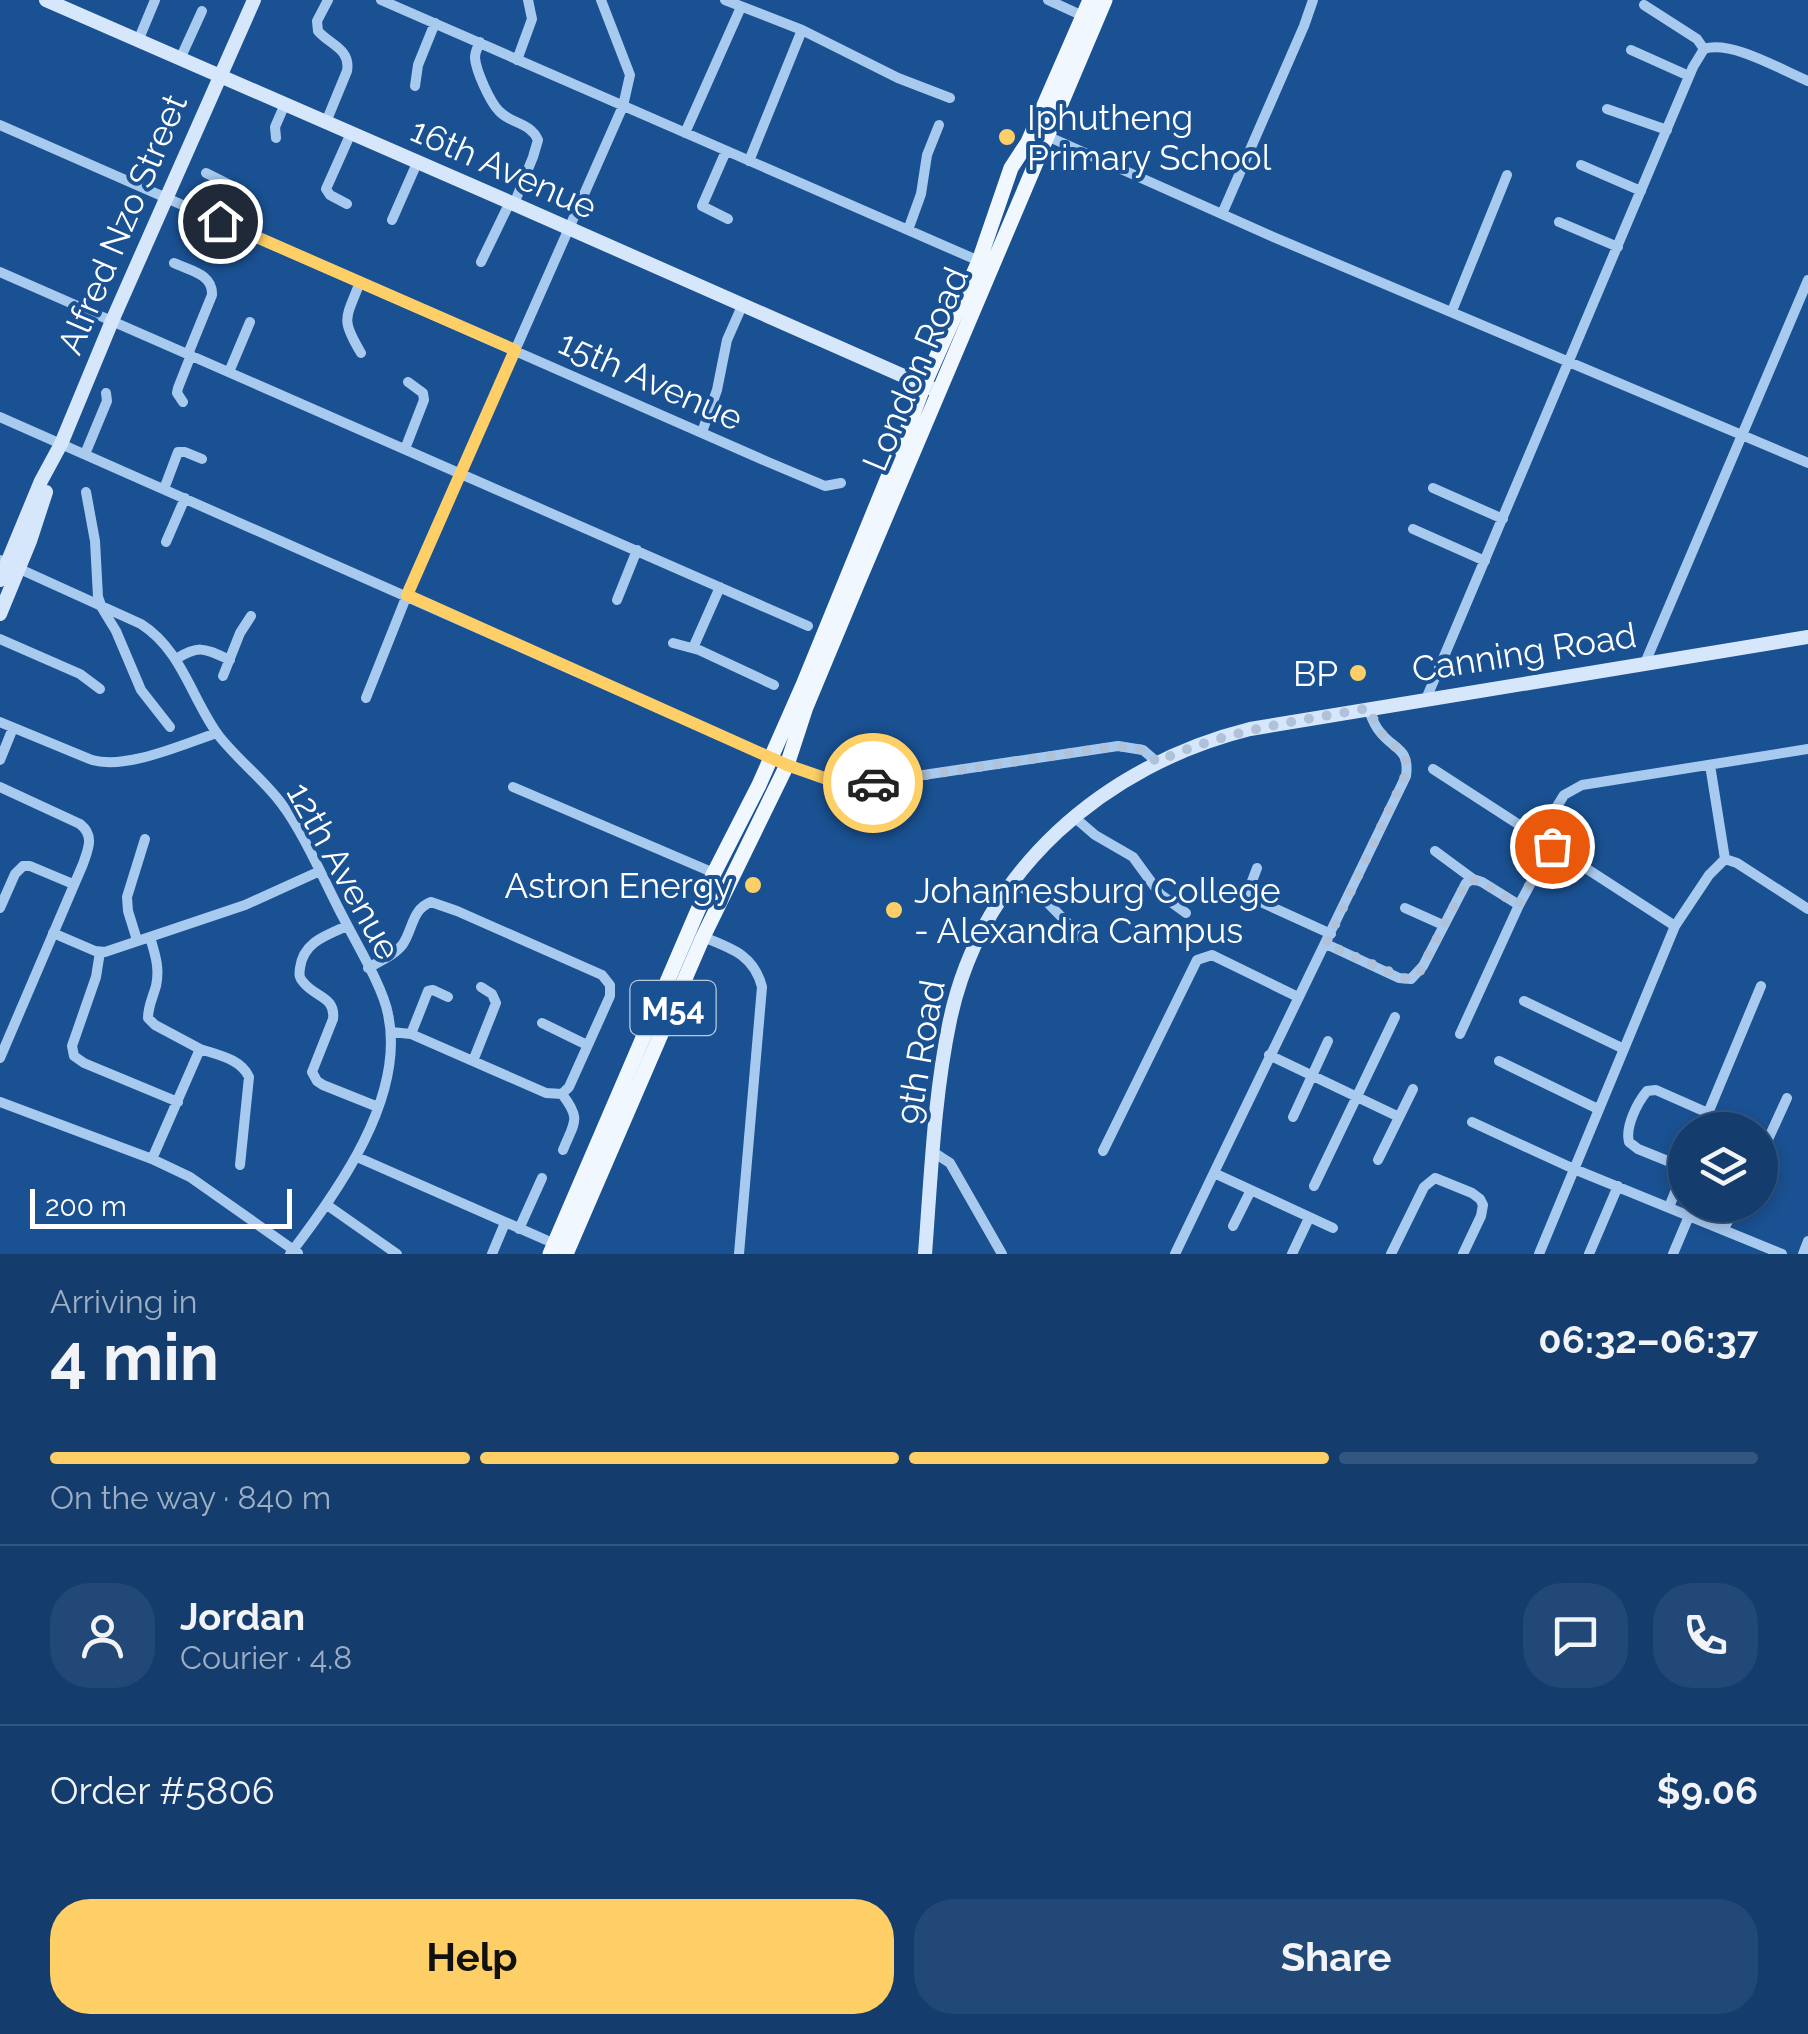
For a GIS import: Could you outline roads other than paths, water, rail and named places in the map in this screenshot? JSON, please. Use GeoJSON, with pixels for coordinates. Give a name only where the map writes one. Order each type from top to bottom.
{"type":"FeatureCollection","features":[{"type":"Feature","properties":{"kind":"main road","name":"London Road"},"geometry":{"type":"LineString","coordinates":[[779,761],[810,697],[1012,168],[1028,142],[1090,0]]}},
{"type":"Feature","properties":{"kind":"main road","name":"London Road"},"geometry":{"type":"LineString","coordinates":[[931,388],[1106,0]]}},
{"type":"Feature","properties":{"kind":"main road","name":"M54"},"geometry":{"type":"LineString","coordinates":[[548,1247],[714,873],[779,761]]}},
{"type":"Feature","properties":{"kind":"main road","name":"M54"},"geometry":{"type":"LineString","coordinates":[[566,1254],[779,761]]}},
{"type":"Feature","properties":{"kind":"street","name":"16th Avenue"},"geometry":{"type":"LineString","coordinates":[[46,0],[931,388]]}},
{"type":"Feature","properties":{"kind":"street"},"geometry":{"type":"LineString","coordinates":[[138,41],[156,0]]}},
{"type":"Feature","properties":{"kind":"street","name":"Alfred Nzo Street"},"geometry":{"type":"LineString","coordinates":[[0,580],[254,0]]}},
{"type":"Feature","properties":{"kind":"street"},"geometry":{"type":"LineString","coordinates":[[326,122],[349,62],[345,52],[318,31],[317,21],[328,0]]}},
{"type":"Feature","properties":{"kind":"street"},"geometry":{"type":"LineString","coordinates":[[381,0],[979,260]]}},
{"type":"Feature","properties":{"kind":"street"},"geometry":{"type":"LineString","coordinates":[[516,60],[531,22],[528,0]]}},
{"type":"Feature","properties":{"kind":"street"},"geometry":{"type":"LineString","coordinates":[[366,698],[407,595],[623,106],[630,75],[602,0]]}},
{"type":"Feature","properties":{"kind":"street"},"geometry":{"type":"LineString","coordinates":[[725,0],[802,30],[898,78],[950,98]]}},
{"type":"Feature","properties":{"kind":"street"},"geometry":{"type":"LineString","coordinates":[[1048,0],[1084,16]]}},
{"type":"Feature","properties":{"kind":"street"},"geometry":{"type":"LineString","coordinates":[[1222,214],[1313,0]]}},
{"type":"Feature","properties":{"kind":"street"},"geometry":{"type":"LineString","coordinates":[[1644,5],[1697,39],[1704,49]]}},
{"type":"Feature","properties":{"kind":"street"},"geometry":{"type":"LineString","coordinates":[[685,133],[741,8]]}},
{"type":"Feature","properties":{"kind":"street"},"geometry":{"type":"LineString","coordinates":[[180,59],[202,10]]}},
{"type":"Feature","properties":{"kind":"street"},"geometry":{"type":"LineString","coordinates":[[415,86],[418,65],[435,23]]}},
{"type":"Feature","properties":{"kind":"street"},"geometry":{"type":"LineString","coordinates":[[749,161],[802,30]]}},
{"type":"Feature","properties":{"kind":"street"},"geometry":{"type":"LineString","coordinates":[[480,42],[476,61],[495,105],[532,130],[538,140],[534,157],[482,262]]}},
{"type":"Feature","properties":{"kind":"street"},"geometry":{"type":"LineString","coordinates":[[1426,699],[1697,58],[1704,49],[1732,49],[1808,81]]}},
{"type":"Feature","properties":{"kind":"street"},"geometry":{"type":"LineString","coordinates":[[1631,50],[1689,76]]}},
{"type":"Feature","properties":{"kind":"street"},"geometry":{"type":"LineString","coordinates":[[276,138],[275,128],[285,104]]}},
{"type":"Feature","properties":{"kind":"street"},"geometry":{"type":"LineString","coordinates":[[1607,109],[1667,130]]}},
{"type":"Feature","properties":{"kind":"street","name":"15th Avenue"},"geometry":{"type":"LineString","coordinates":[[0,124],[825,486],[841,483]]}},
{"type":"Feature","properties":{"kind":"street"},"geometry":{"type":"LineString","coordinates":[[908,230],[927,155],[939,125]]}},
{"type":"Feature","properties":{"kind":"street"},"geometry":{"type":"LineString","coordinates":[[347,204],[326,189],[351,133]]}},
{"type":"Feature","properties":{"kind":"street"},"geometry":{"type":"LineString","coordinates":[[1047,136],[1808,464]]}},
{"type":"Feature","properties":{"kind":"street"},"geometry":{"type":"LineString","coordinates":[[726,151],[702,206],[728,219]]}},
{"type":"Feature","properties":{"kind":"street"},"geometry":{"type":"LineString","coordinates":[[392,220],[417,162]]}},
{"type":"Feature","properties":{"kind":"street"},"geometry":{"type":"LineString","coordinates":[[1581,166],[1641,192]]}},
{"type":"Feature","properties":{"kind":"street"},"geometry":{"type":"LineString","coordinates":[[206,174],[230,185],[220,221]]}},
{"type":"Feature","properties":{"kind":"street"},"geometry":{"type":"LineString","coordinates":[[1452,312],[1507,175]]}},
{"type":"Feature","properties":{"kind":"street"},"geometry":{"type":"LineString","coordinates":[[1558,222],[1618,246]]}},
{"type":"Feature","properties":{"kind":"street"},"geometry":{"type":"LineString","coordinates":[[174,263],[208,278],[213,288],[177,390],[183,402]]}},
{"type":"Feature","properties":{"kind":"street"},"geometry":{"type":"LineString","coordinates":[[0,272],[808,626]]}},
{"type":"Feature","properties":{"kind":"street"},"geometry":{"type":"LineString","coordinates":[[1644,663],[1808,280]]}},
{"type":"Feature","properties":{"kind":"street"},"geometry":{"type":"LineString","coordinates":[[360,282],[346,323],[360,353]]}},
{"type":"Feature","properties":{"kind":"street"},"geometry":{"type":"LineString","coordinates":[[702,432],[717,390],[729,334],[742,306]]}},
{"type":"Feature","properties":{"kind":"street"},"geometry":{"type":"LineString","coordinates":[[229,372],[250,322]]}},
{"type":"Feature","properties":{"kind":"street"},"geometry":{"type":"LineString","coordinates":[[405,449],[424,400],[424,393],[408,382]]}},
{"type":"Feature","properties":{"kind":"street"},"geometry":{"type":"LineString","coordinates":[[84,454],[107,401],[106,394]]}},
{"type":"Feature","properties":{"kind":"street"},"geometry":{"type":"LineString","coordinates":[[0,416],[779,761],[839,783],[863,784],[1118,746],[1143,750],[1157,762]]}},
{"type":"Feature","properties":{"kind":"street"},"geometry":{"type":"LineString","coordinates":[[164,489],[178,452],[202,458]]}},
{"type":"Feature","properties":{"kind":"street"},"geometry":{"type":"LineString","coordinates":[[1433,488],[1503,518]]}},
{"type":"Feature","properties":{"kind":"street"},"geometry":{"type":"LineString","coordinates":[[86,492],[95,541],[98,598],[141,690],[170,727]]}},
{"type":"Feature","properties":{"kind":"street"},"geometry":{"type":"LineString","coordinates":[[166,542],[185,498]]}},
{"type":"Feature","properties":{"kind":"street"},"geometry":{"type":"LineString","coordinates":[[1413,529],[1485,561]]}},
{"type":"Feature","properties":{"kind":"street"},"geometry":{"type":"LineString","coordinates":[[616,600],[637,550]]}},
{"type":"Feature","properties":{"kind":"street","name":"Alfred Nzo Street"},"geometry":{"type":"LineString","coordinates":[[0,614],[8,564]]}},
{"type":"Feature","properties":{"kind":"street","name":"12th Avenue"},"geometry":{"type":"LineString","coordinates":[[8,564],[146,627],[176,659],[217,733],[284,807],[386,1004],[390,1072],[378,1107],[357,1157],[294,1253]]}},
{"type":"Feature","properties":{"kind":"street"},"geometry":{"type":"LineString","coordinates":[[694,648],[720,587]]}},
{"type":"Feature","properties":{"kind":"street"},"geometry":{"type":"LineString","coordinates":[[223,676],[251,616]]}},
{"type":"Feature","properties":{"kind":"street","name":"Canning Road"},"geometry":{"type":"LineString","coordinates":[[1157,762],[1232,734],[1808,636]]}},
{"type":"Feature","properties":{"kind":"street"},"geometry":{"type":"LineString","coordinates":[[0,639],[80,674],[100,689]]}},
{"type":"Feature","properties":{"kind":"street"},"geometry":{"type":"LineString","coordinates":[[672,643],[694,648],[774,685]]}},
{"type":"Feature","properties":{"kind":"street"},"geometry":{"type":"LineString","coordinates":[[176,659],[201,648],[230,660]]}},
{"type":"Feature","properties":{"kind":"street"},"geometry":{"type":"LineString","coordinates":[[1176,1254],[1407,772],[1405,756],[1380,732],[1368,708]]}},
{"type":"Feature","properties":{"kind":"street"},"geometry":{"type":"LineString","coordinates":[[0,722],[106,763],[217,733]]}},
{"type":"Feature","properties":{"kind":"street"},"geometry":{"type":"LineString","coordinates":[[0,760],[14,728]]}},
{"type":"Feature","properties":{"kind":"street"},"geometry":{"type":"LineString","coordinates":[[1538,836],[1558,803],[1574,787],[1808,750]]}},
{"type":"Feature","properties":{"kind":"street","name":"9th Road"},"geometry":{"type":"LineString","coordinates":[[924,1254],[942,1064],[956,996],[975,945],[1013,883],[1055,832],[1112,788],[1157,762]]}},
{"type":"Feature","properties":{"kind":"street"},"geometry":{"type":"LineString","coordinates":[[1710,765],[1725,859]]}},
{"type":"Feature","properties":{"kind":"street"},"geometry":{"type":"LineString","coordinates":[[1432,769],[1675,926]]}},
{"type":"Feature","properties":{"kind":"street"},"geometry":{"type":"LineString","coordinates":[[0,787],[85,828],[90,846],[0,1058]]}},
{"type":"Feature","properties":{"kind":"street"},"geometry":{"type":"LineString","coordinates":[[514,787],[714,873]]}},
{"type":"Feature","properties":{"kind":"street"},"geometry":{"type":"LineString","coordinates":[[1074,816],[1095,836],[1132,857],[1160,894],[1186,912]]}},
{"type":"Feature","properties":{"kind":"street"},"geometry":{"type":"LineString","coordinates":[[138,940],[127,897],[145,839]]}},
{"type":"Feature","properties":{"kind":"street"},"geometry":{"type":"LineString","coordinates":[[1460,1034],[1518,905],[1552,846]]}},
{"type":"Feature","properties":{"kind":"street"},"geometry":{"type":"LineString","coordinates":[[1435,850],[1472,880],[1482,882],[1518,905]]}},
{"type":"Feature","properties":{"kind":"street"},"geometry":{"type":"LineString","coordinates":[[1725,859],[1808,910]]}},
{"type":"Feature","properties":{"kind":"street"},"geometry":{"type":"LineString","coordinates":[[1540,1254],[1675,926],[1709,874],[1725,859]]}},
{"type":"Feature","properties":{"kind":"street"},"geometry":{"type":"LineString","coordinates":[[0,908],[14,874],[23,866],[73,884]]}},
{"type":"Feature","properties":{"kind":"street"},"geometry":{"type":"LineString","coordinates":[[1258,868],[1249,889],[1252,898],[1399,978],[1411,978],[1423,966],[1462,888],[1472,880]]}},
{"type":"Feature","properties":{"kind":"street"},"geometry":{"type":"LineString","coordinates":[[53,933],[100,952],[245,906],[320,871]]}},
{"type":"Feature","properties":{"kind":"street"},"geometry":{"type":"LineString","coordinates":[[1013,883],[1045,900],[1082,938]]}},
{"type":"Feature","properties":{"kind":"street"},"geometry":{"type":"LineString","coordinates":[[368,968],[400,948],[416,913],[431,902],[600,974],[608,980],[611,991],[562,1094],[546,1093],[410,1034],[390,1032]]}},
{"type":"Feature","properties":{"kind":"street"},"geometry":{"type":"LineString","coordinates":[[1406,908],[1443,926]]}},
{"type":"Feature","properties":{"kind":"street"},"geometry":{"type":"LineString","coordinates":[[347,926],[314,942],[300,965],[304,983],[330,1002],[334,1010],[312,1072],[322,1085],[378,1107]]}},
{"type":"Feature","properties":{"kind":"street"},"geometry":{"type":"LineString","coordinates":[[150,937],[158,961],[158,980],[148,1018],[155,1026],[200,1049],[240,1063],[249,1077],[240,1165]]}},
{"type":"Feature","properties":{"kind":"street"},"geometry":{"type":"LineString","coordinates":[[704,937],[748,958],[762,987],[739,1254]]}},
{"type":"Feature","properties":{"kind":"street"},"geometry":{"type":"LineString","coordinates":[[100,952],[96,977],[72,1046],[74,1056],[178,1102]]}},
{"type":"Feature","properties":{"kind":"street"},"geometry":{"type":"LineString","coordinates":[[1103,1152],[1196,960],[1212,955],[1298,997]]}},
{"type":"Feature","properties":{"kind":"street"},"geometry":{"type":"LineString","coordinates":[[1708,1112],[1761,986]]}},
{"type":"Feature","properties":{"kind":"street"},"geometry":{"type":"LineString","coordinates":[[473,1061],[496,1001],[481,988]]}},
{"type":"Feature","properties":{"kind":"street"},"geometry":{"type":"LineString","coordinates":[[410,1034],[426,993],[433,990],[448,997]]}},
{"type":"Feature","properties":{"kind":"street"},"geometry":{"type":"LineString","coordinates":[[1524,1001],[1624,1049]]}},
{"type":"Feature","properties":{"kind":"street"},"geometry":{"type":"LineString","coordinates":[[1314,1186],[1395,1017]]}},
{"type":"Feature","properties":{"kind":"street"},"geometry":{"type":"LineString","coordinates":[[542,1023],[588,1046]]}},
{"type":"Feature","properties":{"kind":"street"},"geometry":{"type":"LineString","coordinates":[[1293,1117],[1328,1041]]}},
{"type":"Feature","properties":{"kind":"street"},"geometry":{"type":"LineString","coordinates":[[152,1159],[200,1049]]}},
{"type":"Feature","properties":{"kind":"street"},"geometry":{"type":"LineString","coordinates":[[1270,1055],[1399,1118]]}},
{"type":"Feature","properties":{"kind":"street"},"geometry":{"type":"LineString","coordinates":[[1499,1062],[1598,1110]]}},
{"type":"Feature","properties":{"kind":"street"},"geometry":{"type":"LineString","coordinates":[[1378,1160],[1413,1089]]}},
{"type":"Feature","properties":{"kind":"street"},"geometry":{"type":"LineString","coordinates":[[1668,1161],[1629,1142],[1627,1134],[1647,1091],[1656,1090],[1706,1112]]}},
{"type":"Feature","properties":{"kind":"street"},"geometry":{"type":"LineString","coordinates":[[562,1094],[576,1118],[563,1150]]}},
{"type":"Feature","properties":{"kind":"street"},"geometry":{"type":"LineString","coordinates":[[1778,1118],[1787,1098]]}},
{"type":"Feature","properties":{"kind":"street"},"geometry":{"type":"LineString","coordinates":[[0,1102],[190,1177],[294,1253]]}},
{"type":"Feature","properties":{"kind":"street"},"geometry":{"type":"LineString","coordinates":[[1472,1122],[1668,1207]]}},
{"type":"Feature","properties":{"kind":"street"},"geometry":{"type":"LineString","coordinates":[[933,1152],[944,1157],[954,1169],[1002,1254]]}},
{"type":"Feature","properties":{"kind":"street"},"geometry":{"type":"LineString","coordinates":[[357,1157],[519,1228],[548,1247]]}},
{"type":"Feature","properties":{"kind":"street"},"geometry":{"type":"LineString","coordinates":[[1214,1172],[1332,1228]]}},
{"type":"Feature","properties":{"kind":"street"},"geometry":{"type":"LineString","coordinates":[[519,1228],[542,1178]]}},
{"type":"Feature","properties":{"kind":"street"},"geometry":{"type":"LineString","coordinates":[[1391,1254],[1424,1186],[1435,1178],[1472,1194],[1483,1205],[1463,1254]]}},
{"type":"Feature","properties":{"kind":"street"},"geometry":{"type":"LineString","coordinates":[[1589,1254],[1618,1186]]}},
{"type":"Feature","properties":{"kind":"street"},"geometry":{"type":"LineString","coordinates":[[1233,1226],[1251,1190]]}},
{"type":"Feature","properties":{"kind":"street"},"geometry":{"type":"LineString","coordinates":[[327,1205],[397,1254]]}},
{"type":"Feature","properties":{"kind":"street"},"geometry":{"type":"LineString","coordinates":[[1292,1254],[1309,1218]]}},
{"type":"Feature","properties":{"kind":"street"},"geometry":{"type":"LineString","coordinates":[[492,1254],[506,1222]]}},
{"type":"Feature","properties":{"kind":"street"},"geometry":{"type":"LineString","coordinates":[[1673,1254],[1686,1222]]}},
{"type":"Feature","properties":{"kind":"street"},"geometry":{"type":"LineString","coordinates":[[1704,1222],[1782,1254]]}},
{"type":"Feature","properties":{"kind":"street"},"geometry":{"type":"LineString","coordinates":[[1723,1230],[1727,1222]]}},
{"type":"Feature","properties":{"kind":"street"},"geometry":{"type":"LineString","coordinates":[[1803,1254],[1808,1242]]}},
{"type":"Feature","properties":{"kind":"place","name":"Iphutheng Primary School"},"geometry":{"type":"Point","coordinates":[1007,137]}},
{"type":"Feature","properties":{"kind":"place","name":"BP"},"geometry":{"type":"Point","coordinates":[1358,673]}},
{"type":"Feature","properties":{"kind":"place","name":"Astron Energy"},"geometry":{"type":"Point","coordinates":[753,885]}},
{"type":"Feature","properties":{"kind":"place","name":"Johannesburg College - Alexandra Campus"},"geometry":{"type":"Point","coordinates":[894,910]}}]}
